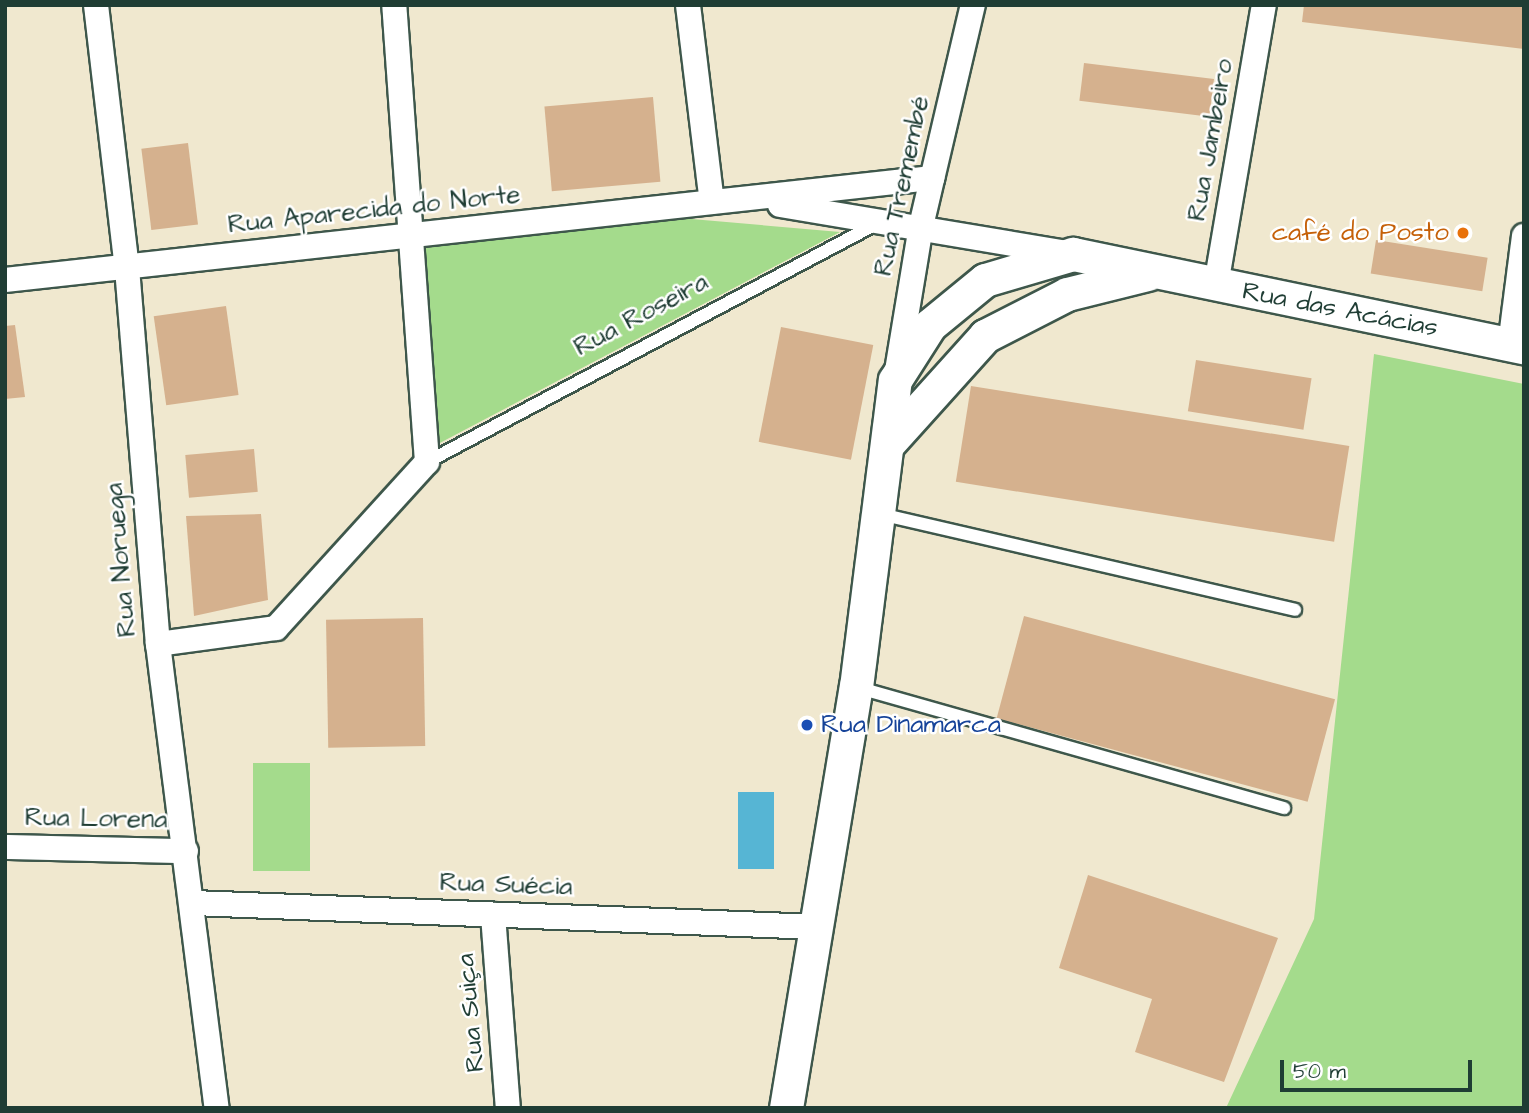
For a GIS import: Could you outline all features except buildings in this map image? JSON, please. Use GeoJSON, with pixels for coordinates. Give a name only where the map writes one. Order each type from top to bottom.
{"type":"FeatureCollection","features":[{"type":"Feature","properties":{"kind":"main road","name":"Rua das Acácias"},"geometry":{"type":"LineString","coordinates":[[887,445],[895,380],[930,326],[955,300],[1023,265],[1073,254],[1517,346]]}},
{"type":"Feature","properties":{"kind":"main road","name":"Rua das Acácias"},"geometry":{"type":"LineString","coordinates":[[887,445],[985,336],[1067,294],[1157,271]]}},
{"type":"Feature","properties":{"kind":"main road"},"geometry":{"type":"LineString","coordinates":[[786,1108],[856,687],[887,445]]}},
{"type":"Feature","properties":{"kind":"street","name":"Rua Noruega"},"geometry":{"type":"LineString","coordinates":[[96,5],[127,268],[158,644],[217,1108]]}},
{"type":"Feature","properties":{"kind":"street"},"geometry":{"type":"LineString","coordinates":[[394,5],[426,461]]}},
{"type":"Feature","properties":{"kind":"street"},"geometry":{"type":"LineString","coordinates":[[688,5],[712,202]]}},
{"type":"Feature","properties":{"kind":"street","name":"Rua Tremembé"},"geometry":{"type":"LineString","coordinates":[[895,380],[921,226],[973,5]]}},
{"type":"Feature","properties":{"kind":"street","name":"Rua Jambeiro"},"geometry":{"type":"LineString","coordinates":[[1216,285],[1264,5]]}},
{"type":"Feature","properties":{"kind":"street","name":"Rua Aparecida do Norte"},"geometry":{"type":"LineString","coordinates":[[5,280],[712,202],[750,201],[932,178]]}},
{"type":"Feature","properties":{"kind":"street","name":"Rua Aparecida do Norte"},"geometry":{"type":"LineString","coordinates":[[750,201],[921,226],[1073,254]]}},
{"type":"Feature","properties":{"kind":"street"},"geometry":{"type":"LineString","coordinates":[[1517,346],[1524,236]]}},
{"type":"Feature","properties":{"kind":"street","name":"Rua Roseira"},"geometry":{"type":"LineString","coordinates":[[158,644],[276,628],[426,461]]}},
{"type":"Feature","properties":{"kind":"street","name":"Rua Lorena"},"geometry":{"type":"LineString","coordinates":[[5,847],[186,851]]}},
{"type":"Feature","properties":{"kind":"street","name":"Rua Suécia"},"geometry":{"type":"LineString","coordinates":[[193,903],[817,927]]}},
{"type":"Feature","properties":{"kind":"street","name":"Rua Suiça"},"geometry":{"type":"LineString","coordinates":[[493,915],[508,1108]]}},
{"type":"Feature","properties":{"kind":"lane","name":"Rua Roseira"},"geometry":{"type":"LineString","coordinates":[[426,461],[882,221]]}},
{"type":"Feature","properties":{"kind":"lane"},"geometry":{"type":"LineString","coordinates":[[878,513],[1295,610]]}},
{"type":"Feature","properties":{"kind":"lane"},"geometry":{"type":"LineString","coordinates":[[856,687],[1284,808]]}},
{"type":"Feature","properties":{"kind":"green space"},"geometry":{"type":"Polygon","coordinates":[[[680,218],[840,232],[436,445],[422,245],[680,218]]]}},
{"type":"Feature","properties":{"kind":"green space"},"geometry":{"type":"Polygon","coordinates":[[[1374,354],[1524,384],[1524,1108],[1226,1108],[1314,919],[1374,354]]]}},
{"type":"Feature","properties":{"kind":"green space"},"geometry":{"type":"Polygon","coordinates":[[[253,763],[310,763],[310,871],[253,871],[253,763]]]}},
{"type":"Feature","properties":{"kind":"water"},"geometry":{"type":"Polygon","coordinates":[[[738,792],[774,792],[774,869],[738,869],[738,792]]]}},
{"type":"Feature","properties":{"kind":"place","name":"café do Posto"},"geometry":{"type":"Point","coordinates":[1463,233]}},
{"type":"Feature","properties":{"kind":"place","name":"Rua Dinamarca"},"geometry":{"type":"Point","coordinates":[807,725]}}]}
